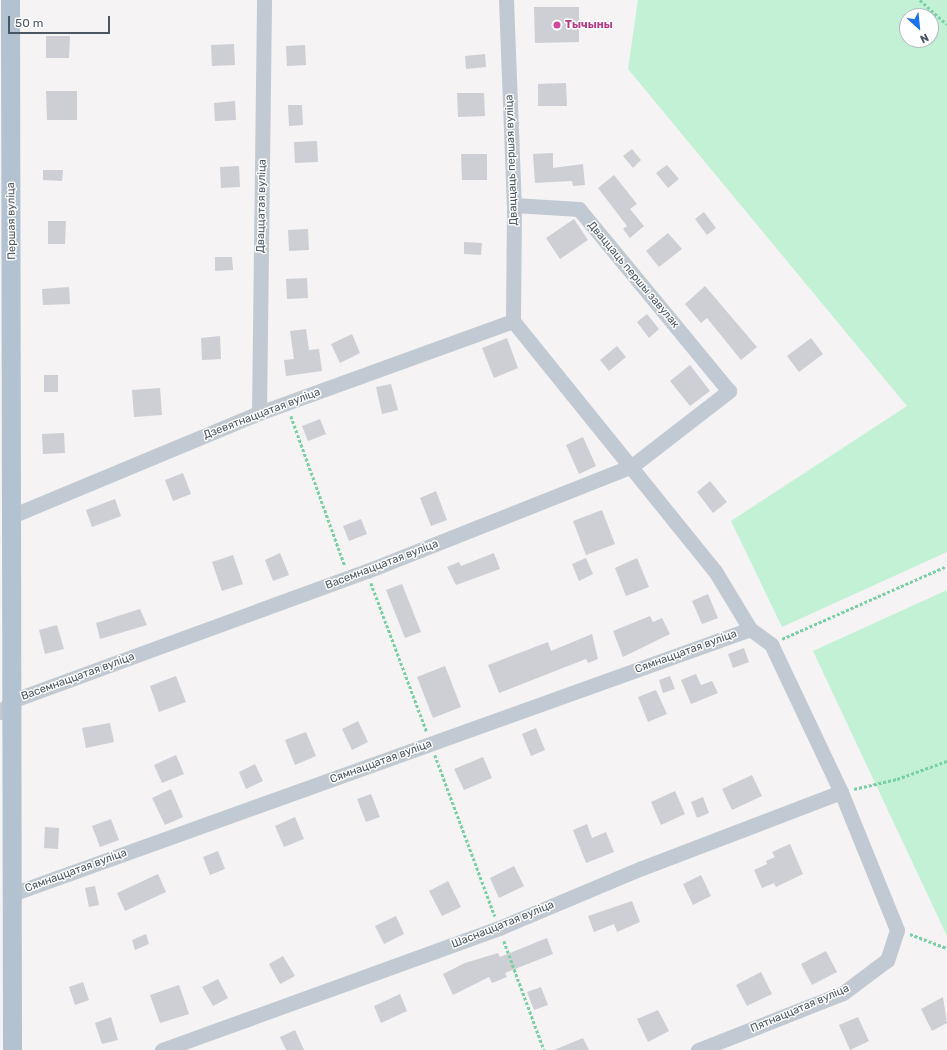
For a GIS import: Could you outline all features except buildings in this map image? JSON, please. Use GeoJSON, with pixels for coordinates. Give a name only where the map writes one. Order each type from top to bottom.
{"type":"FeatureCollection","features":[{"type":"Feature","properties":{"kind":"main road","name":"Першая вуліца"},"geometry":{"type":"LineString","coordinates":[[10,0],[7,443],[14,515],[7,536],[7,706],[12,894],[6,921],[12,1050]]}},
{"type":"Feature","properties":{"kind":"street","name":"Дваццатая вуліца"},"geometry":{"type":"LineString","coordinates":[[259,413],[264,0]]}},
{"type":"Feature","properties":{"kind":"street","name":"Дваццаць першая вуліца"},"geometry":{"type":"LineString","coordinates":[[506,0],[514,204],[513,321]]}},
{"type":"Feature","properties":{"kind":"street","name":"Дваццаць першы завулак"},"geometry":{"type":"LineString","coordinates":[[514,204],[579,209],[729,391]]}},
{"type":"Feature","properties":{"kind":"street","name":"Дзевятнаццатая вуліца"},"geometry":{"type":"LineString","coordinates":[[14,515],[259,413],[513,321]]}},
{"type":"Feature","properties":{"kind":"street"},"geometry":{"type":"LineString","coordinates":[[513,321],[632,466],[715,571],[750,629],[771,644],[841,792],[897,930]]}},
{"type":"Feature","properties":{"kind":"street","name":"Васемнаццатая вуліца"},"geometry":{"type":"LineString","coordinates":[[7,706],[350,578],[632,466],[729,391]]}},
{"type":"Feature","properties":{"kind":"street","name":"Сямнаццатая вуліца"},"geometry":{"type":"LineString","coordinates":[[12,894],[750,629]]}},
{"type":"Feature","properties":{"kind":"street","name":"Шаснаццатая вуліца"},"geometry":{"type":"LineString","coordinates":[[162,1050],[500,928],[642,868],[841,792]]}},
{"type":"Feature","properties":{"kind":"street","name":"Пятнаццатая вуліца"},"geometry":{"type":"LineString","coordinates":[[698,1050],[843,993],[870,976],[887,960],[897,930]]}},
{"type":"Feature","properties":{"kind":"path"},"geometry":{"type":"LineString","coordinates":[[920,0],[947,24]]}},
{"type":"Feature","properties":{"kind":"path"},"geometry":{"type":"LineString","coordinates":[[286,403],[350,578]]}},
{"type":"Feature","properties":{"kind":"path"},"geometry":{"type":"LineString","coordinates":[[771,644],[947,566]]}},
{"type":"Feature","properties":{"kind":"path"},"geometry":{"type":"LineString","coordinates":[[367,571],[544,1050]]}},
{"type":"Feature","properties":{"kind":"path"},"geometry":{"type":"LineString","coordinates":[[841,792],[897,779],[947,761]]}},
{"type":"Feature","properties":{"kind":"path"},"geometry":{"type":"LineString","coordinates":[[897,930],[947,948]]}},
{"type":"Feature","properties":{"kind":"green space"},"geometry":{"type":"Polygon","coordinates":[[[638,0],[947,0],[947,552],[782,627],[731,521],[907,406],[628,69],[638,0]]]}},
{"type":"Feature","properties":{"kind":"green space"},"geometry":{"type":"Polygon","coordinates":[[[947,590],[947,936],[813,651],[947,590]]]}},
{"type":"Feature","properties":{"kind":"place","name":"Тычыны"},"geometry":{"type":"Point","coordinates":[557,25]}}]}
